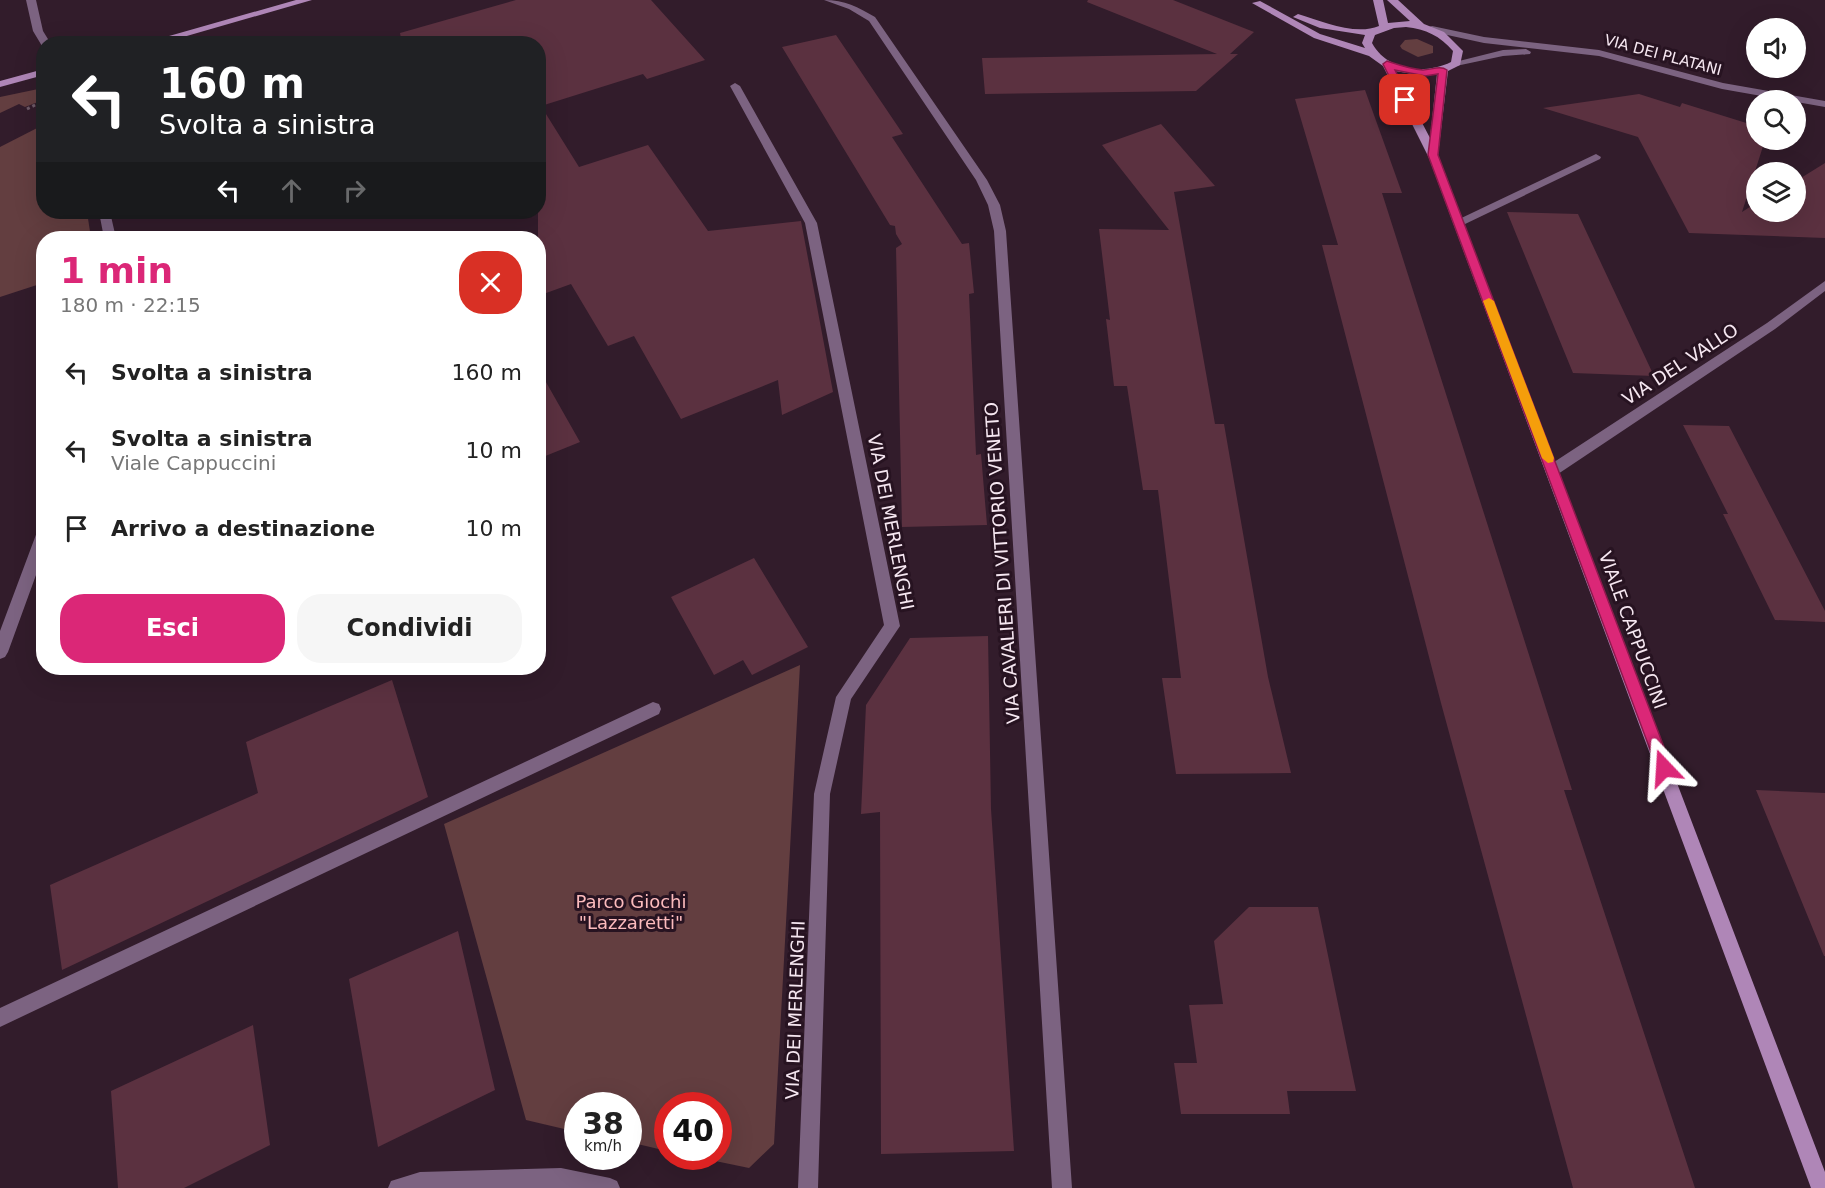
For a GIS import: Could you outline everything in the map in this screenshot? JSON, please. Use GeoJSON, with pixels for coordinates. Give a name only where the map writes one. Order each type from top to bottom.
{"type":"FeatureCollection","features":[{"type":"Feature","properties":{"kind":"street"},"geometry":{"type":"LineString","coordinates":[[31,0],[41,36]]}},
{"type":"Feature","properties":{"kind":"street"},"geometry":{"type":"LineString","coordinates":[[175,36],[308,0]]}},
{"type":"Feature","properties":{"kind":"street","name":"VIA CAVALIERI DI VITTORIO VENETO"},"geometry":{"type":"LineString","coordinates":[[829,0],[852,7],[872,19],[981,180],[994,206],[1000,231],[1062,1188]]}},
{"type":"Feature","properties":{"kind":"street"},"geometry":{"type":"LineString","coordinates":[[1394,1],[1420,25]]}},
{"type":"Feature","properties":{"kind":"street"},"geometry":{"type":"LineString","coordinates":[[1254,2],[1323,26],[1371,33]]}},
{"type":"Feature","properties":{"kind":"street"},"geometry":{"type":"LineString","coordinates":[[1254,2],[1317,36],[1372,54],[1387,64],[1406,71],[1425,73],[1443,70],[1456,63],[1458,51],[1450,39],[1432,29],[1420,25],[1384,25],[1371,33],[1367,43],[1372,54]]}},
{"type":"Feature","properties":{"kind":"street"},"geometry":{"type":"LineString","coordinates":[[1378,2],[1384,25]]}},
{"type":"Feature","properties":{"kind":"street","name":"VIA DEI PLATANI"},"geometry":{"type":"LineString","coordinates":[[1432,29],[1484,40],[1608,54],[1722,86],[1825,104]]}},
{"type":"Feature","properties":{"kind":"street","name":"VIA DEI PLATANI"},"geometry":{"type":"LineString","coordinates":[[1456,63],[1503,53],[1564,50]]}},
{"type":"Feature","properties":{"kind":"street","name":"VIALE CAPPUCCINI"},"geometry":{"type":"LineString","coordinates":[[1387,64],[1433,155],[1459,222],[1821,1188]]}},
{"type":"Feature","properties":{"kind":"street","name":"VIALE CAPPUCCINI"},"geometry":{"type":"LineString","coordinates":[[1433,155],[1443,70]]}},
{"type":"Feature","properties":{"kind":"street"},"geometry":{"type":"LineString","coordinates":[[0,84],[36,74]]}},
{"type":"Feature","properties":{"kind":"street","name":"VIA DEI MERLENGHI"},"geometry":{"type":"LineString","coordinates":[[735,86],[811,224],[892,626],[844,697],[822,794],[808,1188]]}},
{"type":"Feature","properties":{"kind":"street"},"geometry":{"type":"LineString","coordinates":[[1459,222],[1596,157]]}},
{"type":"Feature","properties":{"kind":"street","name":"VIA DEL VALLO"},"geometry":{"type":"LineString","coordinates":[[1552,470],[1771,326],[1825,285]]}},
{"type":"Feature","properties":{"kind":"street"},"geometry":{"type":"LineString","coordinates":[[0,652],[36,554]]}},
{"type":"Feature","properties":{"kind":"street"},"geometry":{"type":"LineString","coordinates":[[0,1018],[653,709]]}},
{"type":"Feature","properties":{"kind":"street"},"geometry":{"type":"LineString","coordinates":[[398,1188],[420,1182],[561,1178],[610,1188]]}},
{"type":"Feature","properties":{"kind":"green space"},"geometry":{"type":"Polygon","coordinates":[[[1417,39],[1433,46],[1433,53],[1418,57],[1400,46],[1405,40],[1417,39]]]}},
{"type":"Feature","properties":{"kind":"green space"},"geometry":{"type":"Polygon","coordinates":[[[36,89],[36,103],[25,107],[19,104],[0,113],[0,97],[36,89]]]}},
{"type":"Feature","properties":{"kind":"green space"},"geometry":{"type":"Polygon","coordinates":[[[36,129],[36,219],[88,219],[90,231],[36,231],[36,285],[0,297],[0,147],[36,129]]]}},
{"type":"Feature","properties":{"kind":"green space","name":"Parco Giochi \"Lazzaretti\""},"geometry":{"type":"Polygon","coordinates":[[[800,665],[774,1144],[749,1168],[732,1164],[732,1092],[654,1092],[654,1148],[642,1145],[642,1092],[564,1092],[564,1129],[526,1120],[444,824],[800,665]]]}},
{"type":"Feature","properties":{"kind":"building"},"geometry":{"type":"Polygon","coordinates":[[[516,0],[651,0],[705,60],[647,79],[643,74],[546,104],[546,36],[401,36],[400,33],[516,0]]]}},
{"type":"Feature","properties":{"kind":"building"},"geometry":{"type":"Polygon","coordinates":[[[1088,0],[1173,0],[1254,32],[1230,54],[1238,54],[1196,91],[985,94],[982,58],[1217,54],[1087,2],[1088,0]]]}},
{"type":"Feature","properties":{"kind":"building"},"geometry":{"type":"Polygon","coordinates":[[[836,35],[903,134],[892,137],[962,244],[969,243],[974,293],[969,294],[976,455],[981,454],[987,525],[902,527],[896,248],[902,244],[896,234],[895,226],[890,225],[782,47],[836,35]]]}},
{"type":"Feature","properties":{"kind":"building"},"geometry":{"type":"Polygon","coordinates":[[[1365,90],[1402,193],[1382,193],[1572,790],[1564,790],[1695,1188],[1573,1188],[1441,703],[1322,245],[1338,245],[1295,99],[1365,90]]]}},
{"type":"Feature","properties":{"kind":"building"},"geometry":{"type":"Polygon","coordinates":[[[1639,94],[1680,107],[1682,103],[1746,123],[1746,150],[1762,150],[1758,162],[1746,162],[1746,199],[1742,212],[1746,209],[1746,222],[1806,222],[1806,175],[1825,163],[1825,238],[1689,233],[1638,137],[1543,108],[1639,94]]]}},
{"type":"Feature","properties":{"kind":"building"},"geometry":{"type":"Polygon","coordinates":[[[546,114],[579,167],[648,145],[708,231],[801,221],[833,392],[782,415],[778,380],[681,419],[634,336],[608,346],[571,284],[546,293],[546,231],[538,231],[538,219],[546,219],[546,114]]]}},
{"type":"Feature","properties":{"kind":"building"},"geometry":{"type":"Polygon","coordinates":[[[1161,124],[1215,186],[1174,192],[1215,424],[1224,424],[1268,677],[1291,773],[1176,774],[1162,678],[1181,678],[1158,490],[1143,490],[1127,386],[1114,386],[1106,319],[1110,320],[1099,229],[1169,230],[1102,145],[1161,124]]]}},
{"type":"Feature","properties":{"kind":"building"},"geometry":{"type":"Polygon","coordinates":[[[1507,212],[1578,214],[1654,376],[1573,373],[1507,212]]]}},
{"type":"Feature","properties":{"kind":"building"},"geometry":{"type":"Polygon","coordinates":[[[546,382],[580,442],[546,456],[546,382]]]}},
{"type":"Feature","properties":{"kind":"building"},"geometry":{"type":"Polygon","coordinates":[[[1683,425],[1729,426],[1825,611],[1825,622],[1775,620],[1723,514],[1728,514],[1683,425]]]}},
{"type":"Feature","properties":{"kind":"building"},"geometry":{"type":"Polygon","coordinates":[[[754,558],[808,647],[752,675],[743,660],[714,675],[671,597],[754,558]]]}},
{"type":"Feature","properties":{"kind":"building"},"geometry":{"type":"Polygon","coordinates":[[[988,636],[991,809],[1014,1151],[881,1154],[880,812],[861,814],[866,705],[910,638],[988,636]]]}},
{"type":"Feature","properties":{"kind":"building"},"geometry":{"type":"Polygon","coordinates":[[[392,680],[428,797],[62,970],[50,885],[258,793],[246,742],[392,680]]]}},
{"type":"Feature","properties":{"kind":"building"},"geometry":{"type":"Polygon","coordinates":[[[1756,790],[1825,793],[1825,956],[1824,956],[1756,790]]]}},
{"type":"Feature","properties":{"kind":"building"},"geometry":{"type":"Polygon","coordinates":[[[1249,907],[1318,907],[1356,1091],[1287,1091],[1290,1114],[1181,1114],[1174,1063],[1197,1063],[1189,1005],[1223,1004],[1214,941],[1249,907]]]}},
{"type":"Feature","properties":{"kind":"building"},"geometry":{"type":"Polygon","coordinates":[[[458,931],[495,1090],[378,1147],[349,979],[458,931]]]}},
{"type":"Feature","properties":{"kind":"building"},"geometry":{"type":"Polygon","coordinates":[[[253,1025],[270,1145],[184,1188],[118,1188],[111,1091],[253,1025]]]}},
{"type":"Feature","properties":{"kind":"slow traffic"},"geometry":{"type":"LineString","coordinates":[[1489,301],[1548,458]]}},
{"type":"Feature","properties":{"kind":"route"},"geometry":{"type":"LineString","coordinates":[[1405,100],[1387,64],[1406,71],[1425,73],[1443,70],[1433,155],[1664,768]]}}]}
